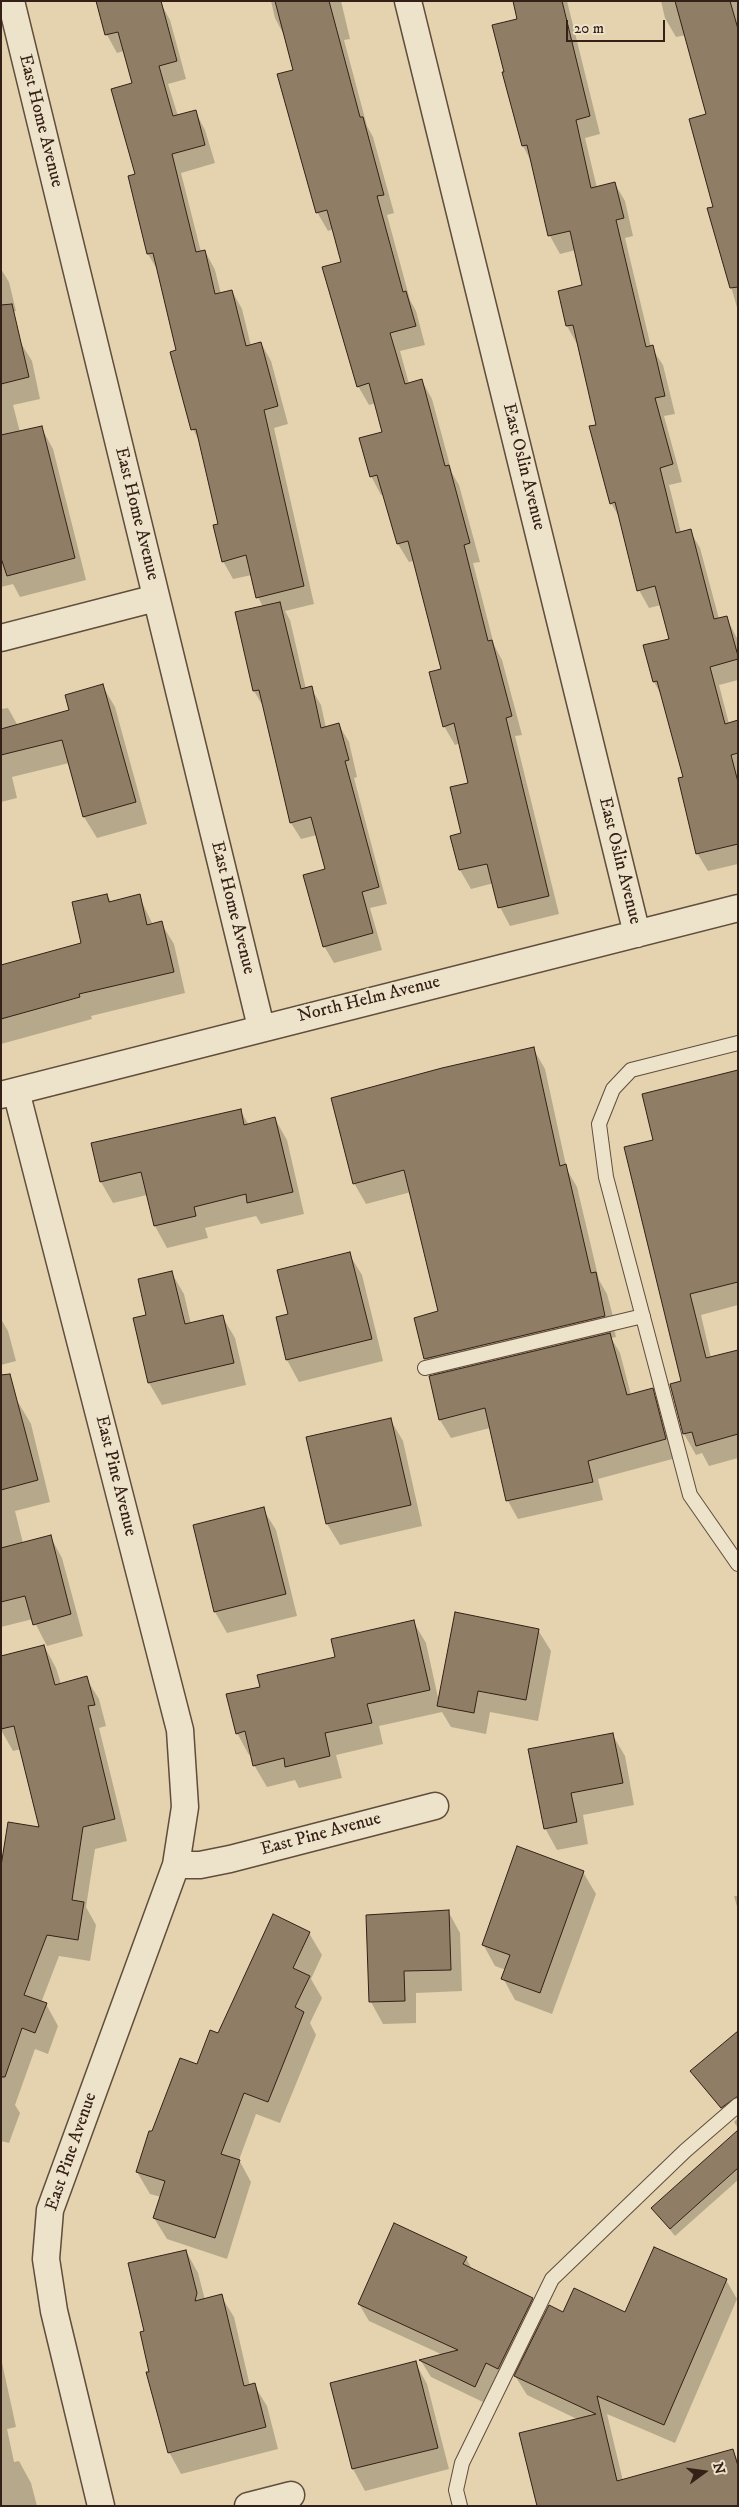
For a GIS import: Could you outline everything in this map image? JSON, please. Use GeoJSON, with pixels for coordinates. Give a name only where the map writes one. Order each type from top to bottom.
{"type":"FeatureCollection","features":[{"type":"Feature","properties":{"kind":"street","name":"East Home Avenue"},"geometry":{"type":"LineString","coordinates":[[11,1],[261,1027]]}},
{"type":"Feature","properties":{"kind":"street","name":"East Oslin Avenue"},"geometry":{"type":"LineString","coordinates":[[408,1],[637,934]]}},
{"type":"Feature","properties":{"kind":"street"},"geometry":{"type":"LineString","coordinates":[[1,638],[156,598]]}},
{"type":"Feature","properties":{"kind":"street","name":"North Helm Avenue"},"geometry":{"type":"LineString","coordinates":[[9,1093],[261,1027],[738,908]]}},
{"type":"Feature","properties":{"kind":"street","name":"East Pine Avenue"},"geometry":{"type":"LineString","coordinates":[[9,1093],[180,1730],[185,1807],[176,1865],[50,2210],[46,2259],[54,2311],[101,2506]]}},
{"type":"Feature","properties":{"kind":"street","name":"East Pine Avenue"},"geometry":{"type":"LineString","coordinates":[[176,1865],[200,1865],[230,1859],[435,1806]]}},
{"type":"Feature","properties":{"kind":"street"},"geometry":{"type":"LineString","coordinates":[[248,2506],[291,2495]]}},
{"type":"Feature","properties":{"kind":"lane"},"geometry":{"type":"LineString","coordinates":[[738,1043],[630,1070],[613,1088],[599,1124],[606,1177],[690,1495],[738,1564]]}},
{"type":"Feature","properties":{"kind":"lane"},"geometry":{"type":"LineString","coordinates":[[425,1368],[643,1316]]}},
{"type":"Feature","properties":{"kind":"lane"},"geometry":{"type":"LineString","coordinates":[[460,2506],[456,2490],[462,2463],[552,2279],[685,2151],[738,2105]]}},
{"type":"Feature","properties":{"kind":"building"},"geometry":{"type":"Polygon","coordinates":[[[96,1],[161,1],[177,61],[159,66],[173,116],[196,110],[205,145],[172,154],[196,252],[205,250],[215,294],[232,290],[246,346],[261,342],[278,406],[264,410],[304,586],[256,598],[246,555],[222,562],[213,525],[218,524],[196,429],[191,430],[170,352],[176,350],[153,253],[147,254],[128,176],[135,174],[111,89],[132,83],[118,32],[105,35],[96,1]]]}},
{"type":"Feature","properties":{"kind":"building"},"geometry":{"type":"Polygon","coordinates":[[[275,1],[329,1],[360,117],[363,117],[384,195],[377,196],[403,292],[406,291],[416,326],[390,333],[405,384],[422,379],[445,466],[449,465],[470,543],[464,545],[488,641],[492,640],[512,716],[506,718],[549,896],[498,908],[487,864],[459,870],[450,836],[461,833],[450,787],[468,783],[454,723],[443,727],[429,672],[441,669],[408,541],[397,544],[377,475],[370,477],[359,438],[382,432],[369,383],[357,387],[322,267],[341,262],[327,210],[316,213],[277,74],[293,70],[275,1]]]}},
{"type":"Feature","properties":{"kind":"building"},"geometry":{"type":"Polygon","coordinates":[[[513,1],[562,1],[590,116],[576,120],[591,188],[615,182],[624,218],[616,220],[646,347],[653,345],[665,396],[655,398],[673,464],[660,468],[676,533],[691,529],[714,619],[727,616],[738,656],[738,659],[710,667],[725,724],[738,720],[738,753],[731,755],[738,782],[738,844],[696,854],[678,778],[683,777],[657,681],[653,682],[643,645],[669,639],[655,586],[637,591],[615,502],[610,504],[589,426],[596,425],[573,325],[566,326],[558,291],[582,285],[570,231],[548,236],[527,145],[522,146],[502,72],[504,72],[492,25],[517,19],[513,1]]]}},
{"type":"Feature","properties":{"kind":"building"},"geometry":{"type":"Polygon","coordinates":[[[675,1],[730,1],[738,29],[738,287],[730,288],[707,208],[713,207],[689,119],[706,114],[675,1]]]}},
{"type":"Feature","properties":{"kind":"building"},"geometry":{"type":"Polygon","coordinates":[[[12,304],[29,377],[1,384],[1,305],[12,304]]]}},
{"type":"Feature","properties":{"kind":"building"},"geometry":{"type":"Polygon","coordinates":[[[42,426],[75,558],[7,576],[1,558],[1,435],[42,426]]]}},
{"type":"Feature","properties":{"kind":"building"},"geometry":{"type":"Polygon","coordinates":[[[280,602],[301,689],[312,686],[321,728],[339,723],[349,760],[345,761],[379,887],[362,892],[373,933],[323,947],[303,875],[325,869],[311,817],[290,823],[259,690],[253,691],[235,612],[280,602]]]}},
{"type":"Feature","properties":{"kind":"building"},"geometry":{"type":"Polygon","coordinates":[[[103,684],[136,802],[83,817],[62,740],[1,755],[1,729],[69,710],[65,695],[103,684]]]}},
{"type":"Feature","properties":{"kind":"building"},"geometry":{"type":"Polygon","coordinates":[[[107,894],[109,902],[140,894],[147,925],[162,921],[174,972],[79,994],[80,997],[1,1019],[1,965],[81,943],[72,902],[107,894]]]}},
{"type":"Feature","properties":{"kind":"building"},"geometry":{"type":"Polygon","coordinates":[[[534,1047],[560,1166],[566,1164],[591,1273],[596,1272],[605,1316],[424,1359],[414,1318],[438,1311],[404,1170],[353,1184],[331,1098],[442,1068],[534,1047]]]}},
{"type":"Feature","properties":{"kind":"building"},"geometry":{"type":"Polygon","coordinates":[[[738,1070],[738,1282],[690,1294],[706,1358],[738,1350],[738,1434],[696,1446],[692,1432],[683,1434],[670,1384],[681,1381],[624,1147],[653,1140],[642,1094],[738,1070]]]}},
{"type":"Feature","properties":{"kind":"building"},"geometry":{"type":"Polygon","coordinates":[[[241,1109],[244,1125],[275,1117],[293,1192],[247,1203],[246,1194],[194,1207],[196,1216],[154,1226],[141,1172],[100,1182],[91,1143],[241,1109]]]}},
{"type":"Feature","properties":{"kind":"building"},"geometry":{"type":"Polygon","coordinates":[[[350,1252],[372,1339],[286,1360],[276,1317],[288,1314],[277,1270],[350,1252]]]}},
{"type":"Feature","properties":{"kind":"building"},"geometry":{"type":"Polygon","coordinates":[[[172,1271],[185,1324],[223,1315],[234,1363],[148,1383],[133,1318],[146,1315],[138,1279],[172,1271]]]}},
{"type":"Feature","properties":{"kind":"building"},"geometry":{"type":"Polygon","coordinates":[[[610,1333],[627,1395],[653,1388],[666,1439],[588,1461],[593,1482],[506,1501],[485,1408],[439,1420],[429,1376],[610,1333]]]}},
{"type":"Feature","properties":{"kind":"building"},"geometry":{"type":"Polygon","coordinates":[[[10,1374],[38,1480],[1,1490],[1,1375],[10,1374]]]}},
{"type":"Feature","properties":{"kind":"building"},"geometry":{"type":"Polygon","coordinates":[[[391,1418],[411,1505],[326,1524],[306,1437],[391,1418]]]}},
{"type":"Feature","properties":{"kind":"building"},"geometry":{"type":"Polygon","coordinates":[[[264,1507],[286,1594],[214,1612],[193,1525],[264,1507]]]}},
{"type":"Feature","properties":{"kind":"building"},"geometry":{"type":"Polygon","coordinates":[[[51,1535],[71,1614],[33,1625],[25,1596],[1,1602],[1,1548],[51,1535]]]}},
{"type":"Feature","properties":{"kind":"building"},"geometry":{"type":"Polygon","coordinates":[[[455,1612],[539,1629],[526,1700],[478,1691],[474,1713],[437,1706],[455,1612]]]}},
{"type":"Feature","properties":{"kind":"building"},"geometry":{"type":"Polygon","coordinates":[[[414,1620],[430,1690],[367,1704],[372,1723],[325,1733],[330,1756],[285,1767],[284,1758],[253,1766],[245,1731],[236,1734],[226,1694],[260,1687],[257,1675],[335,1657],[331,1639],[414,1620]]]}},
{"type":"Feature","properties":{"kind":"building"},"geometry":{"type":"Polygon","coordinates":[[[44,1645],[55,1685],[87,1676],[95,1705],[88,1706],[115,1819],[83,1827],[72,1900],[84,1902],[78,1940],[47,1935],[24,1995],[47,2003],[35,2033],[22,2028],[5,2077],[1,2077],[1,1866],[8,1822],[39,1827],[14,1726],[1,1729],[1,1656],[44,1645]]]}},
{"type":"Feature","properties":{"kind":"building"},"geometry":{"type":"Polygon","coordinates":[[[613,1733],[623,1783],[571,1793],[577,1822],[544,1829],[528,1749],[613,1733]]]}},
{"type":"Feature","properties":{"kind":"building"},"geometry":{"type":"Polygon","coordinates":[[[517,1846],[584,1871],[540,1993],[501,1979],[510,1955],[482,1945],[517,1846]]]}},
{"type":"Feature","properties":{"kind":"building"},"geometry":{"type":"Polygon","coordinates":[[[449,1910],[451,1970],[404,1971],[405,2001],[369,2002],[366,1915],[449,1910]]]}},
{"type":"Feature","properties":{"kind":"building"},"geometry":{"type":"Polygon","coordinates":[[[273,1914],[310,1932],[293,1968],[310,1976],[295,2007],[304,2012],[268,2102],[244,2093],[221,2154],[240,2160],[215,2238],[153,2218],[165,2181],[136,2172],[149,2131],[152,2131],[180,2058],[197,2064],[210,2030],[218,2033],[273,1914]]]}},
{"type":"Feature","properties":{"kind":"building"},"geometry":{"type":"Polygon","coordinates":[[[738,2031],[738,2096],[721,2108],[690,2071],[738,2031]]]}},
{"type":"Feature","properties":{"kind":"building"},"geometry":{"type":"Polygon","coordinates":[[[738,2130],[738,2168],[670,2229],[651,2208],[738,2130]]]}},
{"type":"Feature","properties":{"kind":"building"},"geometry":{"type":"Polygon","coordinates":[[[394,2223],[467,2257],[463,2264],[533,2298],[498,2369],[486,2363],[475,2387],[419,2360],[458,2350],[358,2304],[394,2223]]]}},
{"type":"Feature","properties":{"kind":"building"},"geometry":{"type":"Polygon","coordinates":[[[654,2247],[727,2279],[664,2425],[597,2396],[617,2481],[733,2449],[738,2466],[738,2506],[537,2506],[519,2433],[596,2414],[514,2376],[549,2305],[563,2312],[574,2288],[625,2312],[654,2247]]]}},
{"type":"Feature","properties":{"kind":"building"},"geometry":{"type":"Polygon","coordinates":[[[186,2250],[197,2293],[195,2301],[222,2294],[244,2386],[255,2383],[266,2427],[168,2453],[146,2372],[149,2372],[140,2332],[144,2331],[128,2263],[186,2250]]]}},
{"type":"Feature","properties":{"kind":"building"},"geometry":{"type":"Polygon","coordinates":[[[416,2361],[438,2448],[352,2469],[330,2383],[416,2361]]]}}]}
